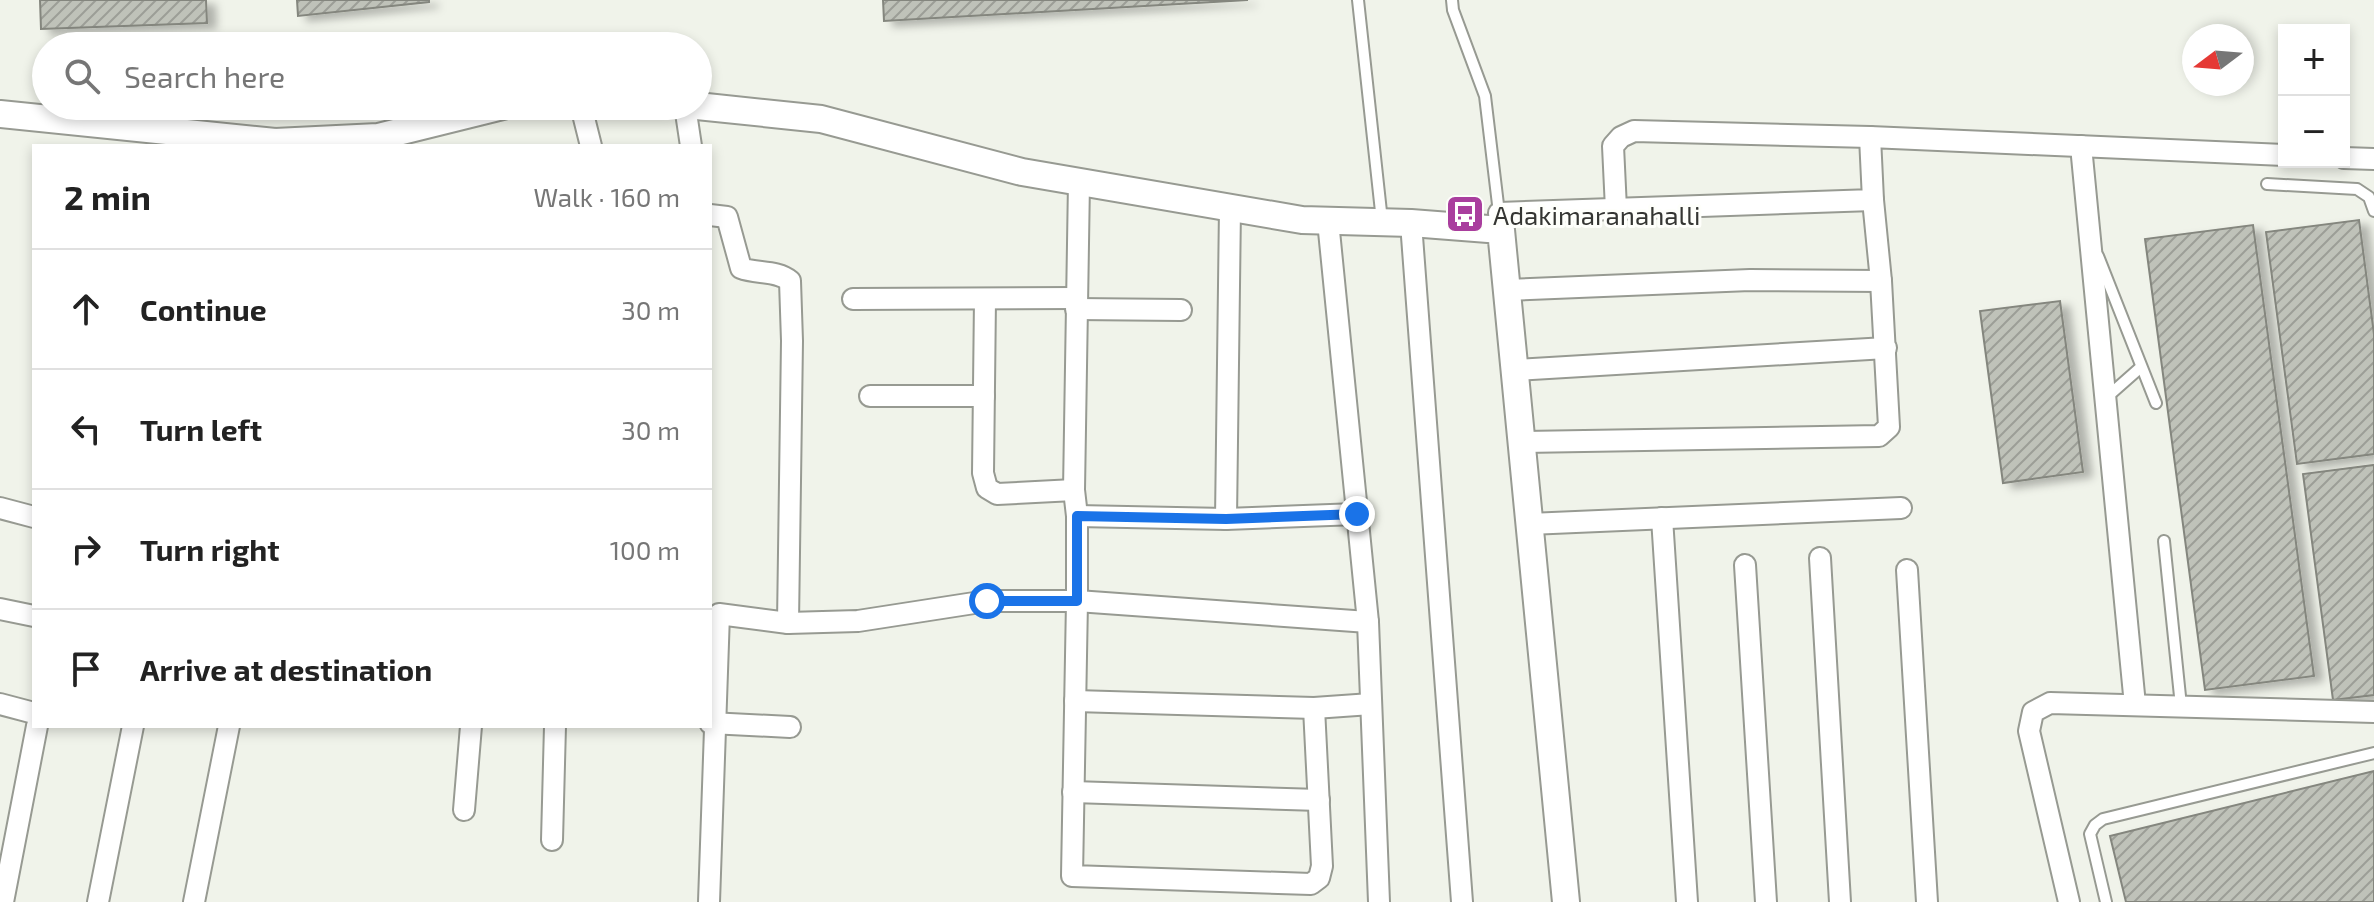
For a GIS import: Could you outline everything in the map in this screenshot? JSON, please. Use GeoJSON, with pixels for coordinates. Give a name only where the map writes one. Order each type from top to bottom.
{"type":"FeatureCollection","features":[{"type":"Feature","properties":{"kind":"street"},"geometry":{"type":"LineString","coordinates":[[712,108],[821,119],[1022,172],[1302,220],[1500,222],[1616,209],[1873,200]]}},
{"type":"Feature","properties":{"kind":"street"},"geometry":{"type":"LineString","coordinates":[[0,114],[32,117]]}},
{"type":"Feature","properties":{"kind":"street"},"geometry":{"type":"LineString","coordinates":[[55,120],[275,144],[378,137],[447,120]]}},
{"type":"Feature","properties":{"kind":"street"},"geometry":{"type":"LineString","coordinates":[[584,120],[590,144]]}},
{"type":"Feature","properties":{"kind":"street"},"geometry":{"type":"LineString","coordinates":[[687,120],[691,144]]}},
{"type":"Feature","properties":{"kind":"street"},"geometry":{"type":"LineString","coordinates":[[1616,209],[1613,146],[1621,137],[1634,131],[1870,137],[2278,155]]}},
{"type":"Feature","properties":{"kind":"street"},"geometry":{"type":"LineString","coordinates":[[1521,442],[1879,436],[1889,427],[1870,137]]}},
{"type":"Feature","properties":{"kind":"street"},"geometry":{"type":"LineString","coordinates":[[2081,146],[2135,705]]}},
{"type":"Feature","properties":{"kind":"street"},"geometry":{"type":"LineString","coordinates":[[2350,158],[2374,159]]}},
{"type":"Feature","properties":{"kind":"street"},"geometry":{"type":"LineString","coordinates":[[1079,182],[1072,876],[1311,884],[1319,878],[1322,866],[1314,708]]}},
{"type":"Feature","properties":{"kind":"street"},"geometry":{"type":"LineString","coordinates":[[1226,519],[1230,208]]}},
{"type":"Feature","properties":{"kind":"street"},"geometry":{"type":"LineString","coordinates":[[712,215],[727,217],[741,268],[785,276],[790,281],[788,623]]}},
{"type":"Feature","properties":{"kind":"street"},"geometry":{"type":"LineString","coordinates":[[1328,221],[1368,622],[1379,902]]}},
{"type":"Feature","properties":{"kind":"street"},"geometry":{"type":"LineString","coordinates":[[1500,222],[1566,902]]}},
{"type":"Feature","properties":{"kind":"street"},"geometry":{"type":"LineString","coordinates":[[1411,223],[1462,902]]}},
{"type":"Feature","properties":{"kind":"street"},"geometry":{"type":"LineString","coordinates":[[1506,290],[1750,280],[1881,281]]}},
{"type":"Feature","properties":{"kind":"street"},"geometry":{"type":"LineString","coordinates":[[853,299],[985,299],[1181,310]]}},
{"type":"Feature","properties":{"kind":"street"},"geometry":{"type":"LineString","coordinates":[[985,299],[983,473],[987,488],[997,494],[1074,490]]}},
{"type":"Feature","properties":{"kind":"street"},"geometry":{"type":"LineString","coordinates":[[1514,370],[1886,348]]}},
{"type":"Feature","properties":{"kind":"street"},"geometry":{"type":"LineString","coordinates":[[870,396],[984,396]]}},
{"type":"Feature","properties":{"kind":"street"},"geometry":{"type":"LineString","coordinates":[[0,508],[32,516]]}},
{"type":"Feature","properties":{"kind":"street"},"geometry":{"type":"LineString","coordinates":[[1529,524],[1901,508]]}},
{"type":"Feature","properties":{"kind":"street"},"geometry":{"type":"LineString","coordinates":[[1077,516],[1226,519],[1357,514]]}},
{"type":"Feature","properties":{"kind":"street"},"geometry":{"type":"LineString","coordinates":[[1662,518],[1687,902]]}},
{"type":"Feature","properties":{"kind":"street"},"geometry":{"type":"LineString","coordinates":[[1820,558],[1840,902]]}},
{"type":"Feature","properties":{"kind":"street"},"geometry":{"type":"LineString","coordinates":[[1745,565],[1766,902]]}},
{"type":"Feature","properties":{"kind":"street"},"geometry":{"type":"LineString","coordinates":[[1907,570],[1927,902]]}},
{"type":"Feature","properties":{"kind":"street"},"geometry":{"type":"LineString","coordinates":[[709,902],[719,614],[788,623],[858,621],[987,601],[1077,601],[1368,622]]}},
{"type":"Feature","properties":{"kind":"street"},"geometry":{"type":"LineString","coordinates":[[0,609],[32,616]]}},
{"type":"Feature","properties":{"kind":"street"},"geometry":{"type":"LineString","coordinates":[[1075,701],[1314,708],[1371,704]]}},
{"type":"Feature","properties":{"kind":"street"},"geometry":{"type":"LineString","coordinates":[[2069,902],[2029,731],[2033,712],[2050,703],[2374,712]]}},
{"type":"Feature","properties":{"kind":"street"},"geometry":{"type":"LineString","coordinates":[[0,704],[32,712]]}},
{"type":"Feature","properties":{"kind":"street"},"geometry":{"type":"LineString","coordinates":[[713,724],[790,727]]}},
{"type":"Feature","properties":{"kind":"street"},"geometry":{"type":"LineString","coordinates":[[3,902],[37,728]]}},
{"type":"Feature","properties":{"kind":"street"},"geometry":{"type":"LineString","coordinates":[[98,902],[133,728]]}},
{"type":"Feature","properties":{"kind":"street"},"geometry":{"type":"LineString","coordinates":[[194,902],[229,728]]}},
{"type":"Feature","properties":{"kind":"street"},"geometry":{"type":"LineString","coordinates":[[464,810],[471,728]]}},
{"type":"Feature","properties":{"kind":"street"},"geometry":{"type":"LineString","coordinates":[[552,840],[555,728]]}},
{"type":"Feature","properties":{"kind":"street"},"geometry":{"type":"LineString","coordinates":[[1073,792],[1319,800]]}},
{"type":"Feature","properties":{"kind":"lane"},"geometry":{"type":"LineString","coordinates":[[1358,0],[1382,223]]}},
{"type":"Feature","properties":{"kind":"lane"},"geometry":{"type":"LineString","coordinates":[[1452,0],[1485,96],[1500,222]]}},
{"type":"Feature","properties":{"kind":"lane"},"geometry":{"type":"LineString","coordinates":[[2267,184],[2357,189],[2369,197],[2374,211]]}},
{"type":"Feature","properties":{"kind":"lane"},"geometry":{"type":"LineString","coordinates":[[2090,233],[2156,403]]}},
{"type":"Feature","properties":{"kind":"lane"},"geometry":{"type":"LineString","coordinates":[[2106,398],[2141,367]]}},
{"type":"Feature","properties":{"kind":"lane"},"geometry":{"type":"LineString","coordinates":[[2164,541],[2181,706]]}},
{"type":"Feature","properties":{"kind":"lane"},"geometry":{"type":"LineString","coordinates":[[2106,902],[2090,834],[2103,819],[2374,753]]}},
{"type":"Feature","properties":{"kind":"building"},"geometry":{"type":"Polygon","coordinates":[[[40,0],[206,0],[207,23],[41,29],[40,0]]]}},
{"type":"Feature","properties":{"kind":"building"},"geometry":{"type":"Polygon","coordinates":[[[297,0],[429,0],[429,2],[298,16],[297,0]]]}},
{"type":"Feature","properties":{"kind":"building"},"geometry":{"type":"Polygon","coordinates":[[[883,0],[1248,0],[884,21],[883,0]]]}},
{"type":"Feature","properties":{"kind":"building"},"geometry":{"type":"Polygon","coordinates":[[[2359,220],[2374,334],[2374,454],[2297,464],[2266,232],[2359,220]]]}},
{"type":"Feature","properties":{"kind":"building"},"geometry":{"type":"Polygon","coordinates":[[[2253,225],[2314,676],[2205,690],[2145,239],[2253,225]]]}},
{"type":"Feature","properties":{"kind":"building"},"geometry":{"type":"Polygon","coordinates":[[[2060,301],[2083,472],[2003,483],[1980,311],[2060,301]]]}},
{"type":"Feature","properties":{"kind":"building"},"geometry":{"type":"Polygon","coordinates":[[[2374,465],[2374,695],[2333,700],[2303,474],[2374,465]]]}},
{"type":"Feature","properties":{"kind":"building"},"geometry":{"type":"Polygon","coordinates":[[[2374,771],[2374,902],[2126,902],[2110,836],[2374,771]]]}},
{"type":"Feature","properties":{"kind":"place","name":"Adakimaranahalli"},"geometry":{"type":"Point","coordinates":[1465,214]}},
{"type":"Feature","properties":{"kind":"route"},"geometry":{"type":"LineString","coordinates":[[987,601],[1077,601],[1077,516],[1226,519],[1357,514]]}}]}
